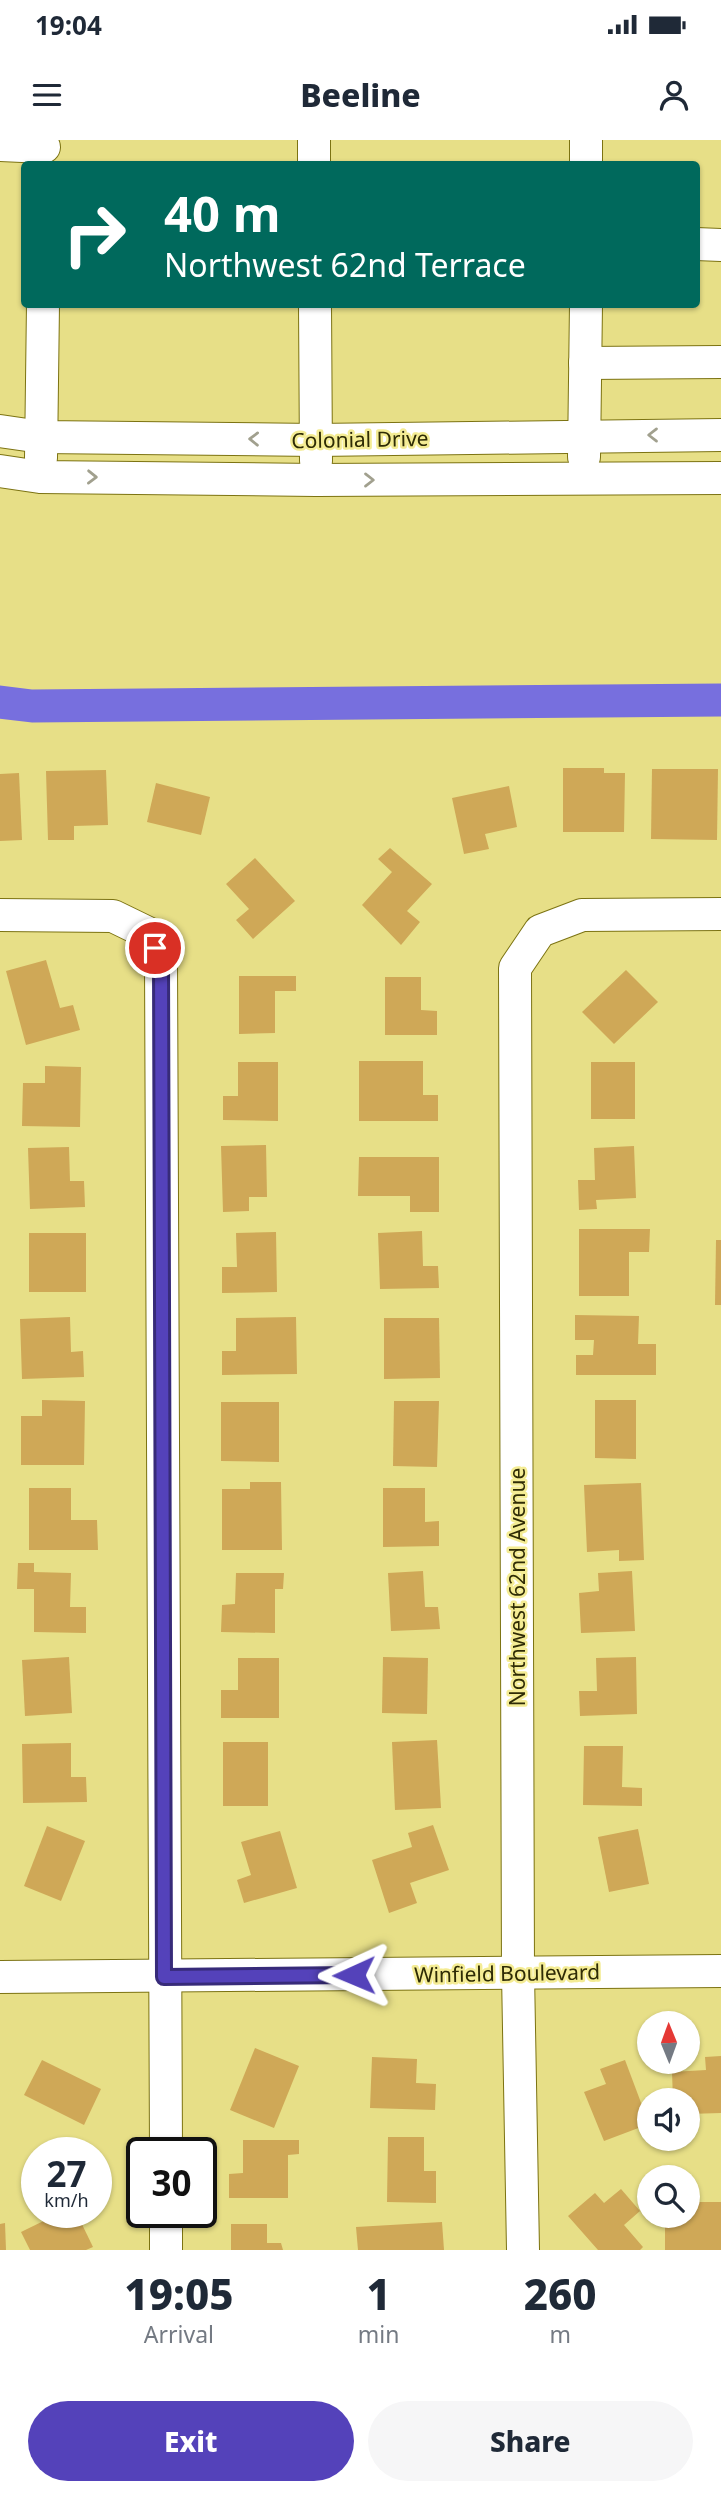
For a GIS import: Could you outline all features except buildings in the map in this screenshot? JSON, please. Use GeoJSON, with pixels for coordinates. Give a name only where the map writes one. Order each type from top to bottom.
{"type":"FeatureCollection","features":[{"type":"Feature","properties":{"kind":"street"},"geometry":{"type":"LineString","coordinates":[[314,140],[314,161]]}},
{"type":"Feature","properties":{"kind":"street"},"geometry":{"type":"LineString","coordinates":[[586,140],[586,161]]}},
{"type":"Feature","properties":{"kind":"street"},"geometry":{"type":"LineString","coordinates":[[0,145],[44,151]]}},
{"type":"Feature","properties":{"kind":"street"},"geometry":{"type":"LineString","coordinates":[[700,244],[721,245]]}},
{"type":"Feature","properties":{"kind":"street"},"geometry":{"type":"LineString","coordinates":[[40,477],[43,308]]}},
{"type":"Feature","properties":{"kind":"street"},"geometry":{"type":"LineString","coordinates":[[315,308],[316,480]]}},
{"type":"Feature","properties":{"kind":"street"},"geometry":{"type":"LineString","coordinates":[[583,480],[586,308]]}},
{"type":"Feature","properties":{"kind":"street"},"geometry":{"type":"LineString","coordinates":[[586,363],[721,362]]}},
{"type":"Feature","properties":{"kind":"street","name":"Colonial Drive"},"geometry":{"type":"LineString","coordinates":[[0,431],[41,437],[316,440],[721,435]]}},
{"type":"Feature","properties":{"kind":"street","name":"Colonial Drive"},"geometry":{"type":"LineString","coordinates":[[0,471],[40,477],[316,480],[721,478]]}},
{"type":"Feature","properties":{"kind":"street","name":"Northwest 62nd Avenue"},"geometry":{"type":"LineString","coordinates":[[523,2250],[518,1973],[515,968],[540,931],[582,915],[721,914]]}},
{"type":"Feature","properties":{"kind":"street"},"geometry":{"type":"LineString","coordinates":[[0,915],[113,916],[148,933],[161,962],[166,2137]]}},
{"type":"Feature","properties":{"kind":"street","name":"Winfield Boulevard"},"geometry":{"type":"LineString","coordinates":[[0,1977],[721,1971]]}},
{"type":"Feature","properties":{"kind":"street"},"geometry":{"type":"LineString","coordinates":[[166,2228],[166,2250]]}},
{"type":"Feature","properties":{"kind":"waterway"},"geometry":{"type":"LineString","coordinates":[[0,702],[32,706],[721,700]]}},
{"type":"Feature","properties":{"kind":"route"},"geometry":{"type":"LineString","coordinates":[[155,948],[161,962],[164,1977],[354,1975]]}}]}
